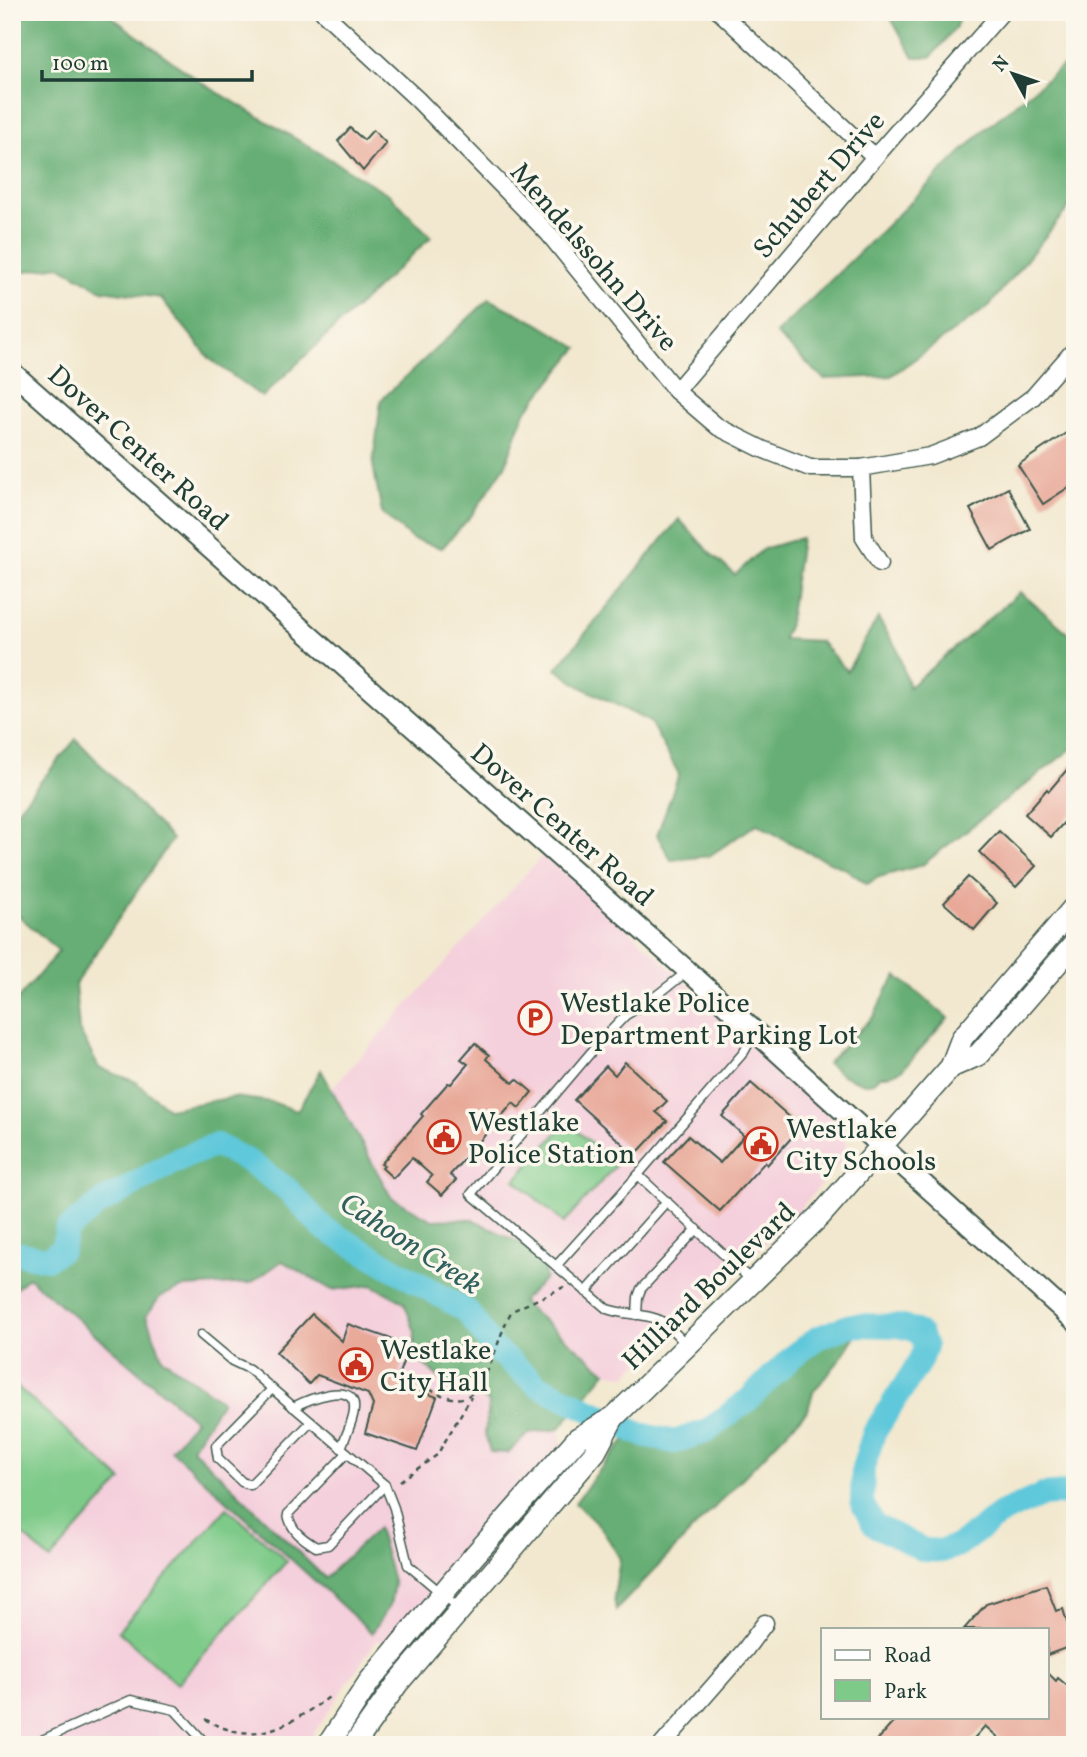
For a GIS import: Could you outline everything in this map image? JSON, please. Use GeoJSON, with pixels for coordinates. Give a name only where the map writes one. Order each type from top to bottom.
{"type":"FeatureCollection","features":[{"type":"Feature","properties":{"kind":"main road","name":"Hilliard Boulevard"},"geometry":{"type":"LineString","coordinates":[[354,1745],[397,1684],[595,1452],[614,1417],[820,1216],[951,1067],[962,1038],[1075,906]]}},
{"type":"Feature","properties":{"kind":"main road","name":"Hilliard Boulevard"},"geometry":{"type":"LineString","coordinates":[[951,1067],[978,1055],[1075,943]]}},
{"type":"Feature","properties":{"kind":"main road","name":"Hilliard Boulevard"},"geometry":{"type":"LineString","coordinates":[[328,1745],[369,1682],[441,1595],[578,1438],[614,1417]]}},
{"type":"Feature","properties":{"kind":"street","name":"Mendelssohn Drive"},"geometry":{"type":"LineString","coordinates":[[323,12],[417,99],[548,233],[676,391],[718,427],[762,449],[810,468],[861,468],[930,456],[979,437],[1033,397],[1075,349]]}},
{"type":"Feature","properties":{"kind":"street"},"geometry":{"type":"LineString","coordinates":[[720,12],[875,157]]}},
{"type":"Feature","properties":{"kind":"street","name":"Schubert Drive"},"geometry":{"type":"LineString","coordinates":[[676,391],[1002,12]]}},
{"type":"Feature","properties":{"kind":"street","name":"Dover Center Road"},"geometry":{"type":"LineString","coordinates":[[12,372],[688,971],[1075,1321]]}},
{"type":"Feature","properties":{"kind":"street"},"geometry":{"type":"LineString","coordinates":[[861,468],[864,538],[880,563]]}},
{"type":"Feature","properties":{"kind":"street"},"geometry":{"type":"LineString","coordinates":[[662,1745],[745,1650],[765,1623]]}},
{"type":"Feature","properties":{"kind":"lane"},"geometry":{"type":"LineString","coordinates":[[687,1345],[660,1320],[620,1314],[607,1309],[471,1194],[598,1044],[626,1015],[648,1002],[688,971]]}},
{"type":"Feature","properties":{"kind":"lane"},"geometry":{"type":"LineString","coordinates":[[556,1266],[744,1052],[755,1032]]}},
{"type":"Feature","properties":{"kind":"lane"},"geometry":{"type":"LineString","coordinates":[[638,1175],[753,1282]]}},
{"type":"Feature","properties":{"kind":"lane"},"geometry":{"type":"LineString","coordinates":[[586,1292],[667,1201]]}},
{"type":"Feature","properties":{"kind":"lane"},"geometry":{"type":"LineString","coordinates":[[637,1315],[641,1289],[697,1228]]}},
{"type":"Feature","properties":{"kind":"lane"},"geometry":{"type":"LineString","coordinates":[[201,1335],[232,1361],[249,1369],[385,1485],[394,1508],[408,1565],[460,1609]]}},
{"type":"Feature","properties":{"kind":"lane"},"geometry":{"type":"LineString","coordinates":[[272,1389],[216,1446],[218,1459],[242,1482],[250,1485],[311,1422]]}},
{"type":"Feature","properties":{"kind":"lane"},"geometry":{"type":"LineString","coordinates":[[293,1407],[316,1396],[335,1393],[345,1394],[352,1400],[355,1409],[344,1450],[288,1514],[290,1524],[299,1535],[316,1547],[328,1545],[385,1485]]}},
{"type":"Feature","properties":{"kind":"lane"},"geometry":{"type":"LineString","coordinates":[[31,1745],[131,1700],[175,1710],[206,1745]]}},
{"type":"Feature","properties":{"kind":"path"},"geometry":{"type":"LineString","coordinates":[[401,1382],[413,1381],[444,1396],[466,1398],[480,1386],[512,1311],[556,1293],[573,1281]]}},
{"type":"Feature","properties":{"kind":"path"},"geometry":{"type":"LineString","coordinates":[[400,1480],[437,1455],[472,1394]]}},
{"type":"Feature","properties":{"kind":"path"},"geometry":{"type":"LineString","coordinates":[[205,1719],[218,1727],[241,1732],[264,1732],[294,1722],[332,1695]]}},
{"type":"Feature","properties":{"kind":"shaded area"},"geometry":{"type":"Polygon","coordinates":[[[545,853],[815,1100],[845,1133],[846,1155],[793,1217],[641,1359],[627,1376],[606,1372],[520,1302],[472,1219],[432,1220],[391,1197],[331,1089],[545,853]]]}},
{"type":"Feature","properties":{"kind":"shaded area"},"geometry":{"type":"Polygon","coordinates":[[[282,1260],[332,1290],[372,1285],[404,1302],[415,1332],[414,1356],[448,1385],[465,1388],[489,1402],[485,1433],[508,1453],[529,1433],[559,1429],[562,1444],[386,1646],[377,1639],[306,1745],[12,1745],[12,1292],[27,1276],[196,1420],[222,1401],[163,1359],[146,1316],[161,1296],[185,1287],[251,1283],[282,1260]]]}},
{"type":"Feature","properties":{"kind":"green space"},"geometry":{"type":"Polygon","coordinates":[[[12,12],[105,12],[199,81],[390,195],[431,237],[262,397],[210,359],[161,298],[102,290],[60,266],[12,273],[12,12]]]}},
{"type":"Feature","properties":{"kind":"green space"},"geometry":{"type":"Polygon","coordinates":[[[887,12],[961,12],[955,29],[931,57],[914,57],[887,12]]]}},
{"type":"Feature","properties":{"kind":"green space"},"geometry":{"type":"Polygon","coordinates":[[[1075,56],[1075,200],[989,306],[891,376],[824,379],[776,334],[984,130],[1075,56]]]}},
{"type":"Feature","properties":{"kind":"green space"},"geometry":{"type":"Polygon","coordinates":[[[489,299],[537,323],[578,348],[525,412],[505,466],[472,515],[442,548],[412,539],[382,513],[373,465],[381,400],[489,299]]]}},
{"type":"Feature","properties":{"kind":"green space"},"geometry":{"type":"Polygon","coordinates":[[[679,519],[711,554],[735,575],[763,549],[801,538],[789,624],[783,639],[820,641],[847,671],[878,618],[897,649],[909,687],[1020,592],[1075,639],[1075,746],[922,865],[879,877],[867,884],[846,869],[805,851],[757,824],[709,856],[671,860],[657,835],[679,774],[650,722],[581,687],[556,669],[679,519]]]}},
{"type":"Feature","properties":{"kind":"green space"},"geometry":{"type":"Polygon","coordinates":[[[76,739],[172,839],[75,984],[79,1030],[99,1068],[134,1081],[169,1109],[234,1097],[272,1102],[297,1111],[321,1070],[391,1197],[432,1220],[472,1219],[540,1253],[546,1278],[521,1302],[606,1372],[559,1429],[529,1433],[508,1453],[490,1452],[485,1433],[489,1402],[465,1388],[448,1385],[414,1356],[415,1332],[404,1302],[372,1285],[332,1290],[282,1261],[251,1283],[185,1287],[161,1296],[146,1316],[163,1359],[222,1401],[192,1448],[325,1578],[378,1528],[394,1584],[390,1605],[372,1633],[171,1450],[195,1420],[28,1277],[12,1292],[12,1006],[59,951],[12,910],[12,816],[76,739]]]}},
{"type":"Feature","properties":{"kind":"green space"},"geometry":{"type":"Polygon","coordinates":[[[897,976],[948,1018],[902,1070],[864,1084],[842,1075],[827,1063],[874,1016],[897,976]]]}},
{"type":"Feature","properties":{"kind":"green space"},"geometry":{"type":"Polygon","coordinates":[[[567,1122],[616,1165],[564,1223],[515,1180],[567,1122]]]}},
{"type":"Feature","properties":{"kind":"green space"},"geometry":{"type":"Polygon","coordinates":[[[851,1325],[858,1331],[839,1361],[813,1392],[808,1410],[616,1610],[614,1597],[620,1559],[603,1530],[575,1503],[602,1467],[627,1438],[640,1434],[674,1442],[707,1431],[748,1400],[792,1357],[817,1338],[851,1325]]]}},
{"type":"Feature","properties":{"kind":"green space"},"geometry":{"type":"Polygon","coordinates":[[[12,1382],[122,1480],[50,1560],[12,1525],[12,1382]]]}},
{"type":"Feature","properties":{"kind":"green space"},"geometry":{"type":"Polygon","coordinates":[[[227,1508],[287,1561],[177,1684],[118,1631],[227,1508]]]}},
{"type":"Feature","properties":{"kind":"building"},"geometry":{"type":"Polygon","coordinates":[[[350,128],[364,140],[373,130],[386,143],[363,171],[338,141],[350,128]]]}},
{"type":"Feature","properties":{"kind":"building"},"geometry":{"type":"Polygon","coordinates":[[[1075,427],[1075,483],[1043,504],[1018,465],[1075,427]]]}},
{"type":"Feature","properties":{"kind":"building"},"geometry":{"type":"Polygon","coordinates":[[[1008,488],[1030,529],[992,550],[970,509],[1008,488]]]}},
{"type":"Feature","properties":{"kind":"building"},"geometry":{"type":"Polygon","coordinates":[[[1075,760],[1075,810],[1051,837],[1025,814],[1075,760]]]}},
{"type":"Feature","properties":{"kind":"building"},"geometry":{"type":"Polygon","coordinates":[[[999,831],[1036,866],[1016,887],[979,852],[999,831]]]}},
{"type":"Feature","properties":{"kind":"building"},"geometry":{"type":"Polygon","coordinates":[[[968,877],[997,903],[974,930],[944,903],[968,877]]]}},
{"type":"Feature","properties":{"kind":"building","name":"Westlake Police Station"},"geometry":{"type":"Polygon","coordinates":[[[475,1043],[489,1055],[486,1059],[513,1083],[517,1079],[532,1092],[519,1108],[513,1103],[450,1175],[456,1180],[442,1195],[427,1182],[432,1176],[412,1158],[393,1178],[381,1164],[423,1116],[421,1114],[468,1064],[461,1059],[475,1043]]]}},
{"type":"Feature","properties":{"kind":"building"},"geometry":{"type":"Polygon","coordinates":[[[625,1062],[667,1101],[656,1112],[667,1121],[635,1155],[574,1100],[606,1066],[615,1075],[625,1062]]]}},
{"type":"Feature","properties":{"kind":"building","name":"Westlake City Schools"},"geometry":{"type":"Polygon","coordinates":[[[751,1083],[801,1127],[720,1211],[664,1162],[688,1136],[720,1163],[744,1136],[722,1116],[751,1083]]]}},
{"type":"Feature","properties":{"kind":"building"},"geometry":{"type":"Polygon","coordinates":[[[312,1314],[342,1341],[348,1324],[409,1345],[396,1382],[437,1397],[417,1451],[365,1433],[373,1405],[368,1394],[317,1375],[309,1384],[276,1352],[312,1314]]]}},
{"type":"Feature","properties":{"kind":"building"},"geometry":{"type":"Polygon","coordinates":[[[1046,1585],[1056,1611],[1063,1609],[1074,1645],[1048,1655],[1048,1628],[965,1628],[986,1604],[1046,1585]]]}},
{"type":"Feature","properties":{"kind":"building"},"geometry":{"type":"Polygon","coordinates":[[[1048,1673],[1071,1689],[1069,1692],[1075,1697],[1075,1739],[1069,1745],[1007,1745],[985,1726],[968,1745],[873,1745],[897,1718],[1048,1718],[1048,1673]]]}},
{"type":"Feature","properties":{"kind":"waterway","name":"Cahoon Creek"},"geometry":{"type":"LineString","coordinates":[[12,1252],[47,1259],[62,1249],[67,1230],[99,1204],[179,1159],[216,1145],[248,1161],[287,1189],[323,1228],[467,1311],[493,1348],[539,1386],[640,1434],[674,1442],[707,1431],[748,1400],[792,1357],[817,1338],[851,1325],[912,1329],[921,1335],[925,1347],[920,1361],[874,1433],[863,1468],[862,1503],[874,1525],[924,1550],[942,1551],[959,1545],[1000,1514],[1043,1495],[1075,1492]]}},
{"type":"Feature","properties":{"kind":"place","name":"Westlake Police Department Parking Lot"},"geometry":{"type":"Point","coordinates":[535,1018]}},
{"type":"Feature","properties":{"kind":"place","name":"Westlake Police Station"},"geometry":{"type":"Point","coordinates":[444,1137]}},
{"type":"Feature","properties":{"kind":"place","name":"Westlake City Schools"},"geometry":{"type":"Point","coordinates":[761,1144]}},
{"type":"Feature","properties":{"kind":"place","name":"Westlake City Hall"},"geometry":{"type":"Point","coordinates":[356,1365]}}]}
